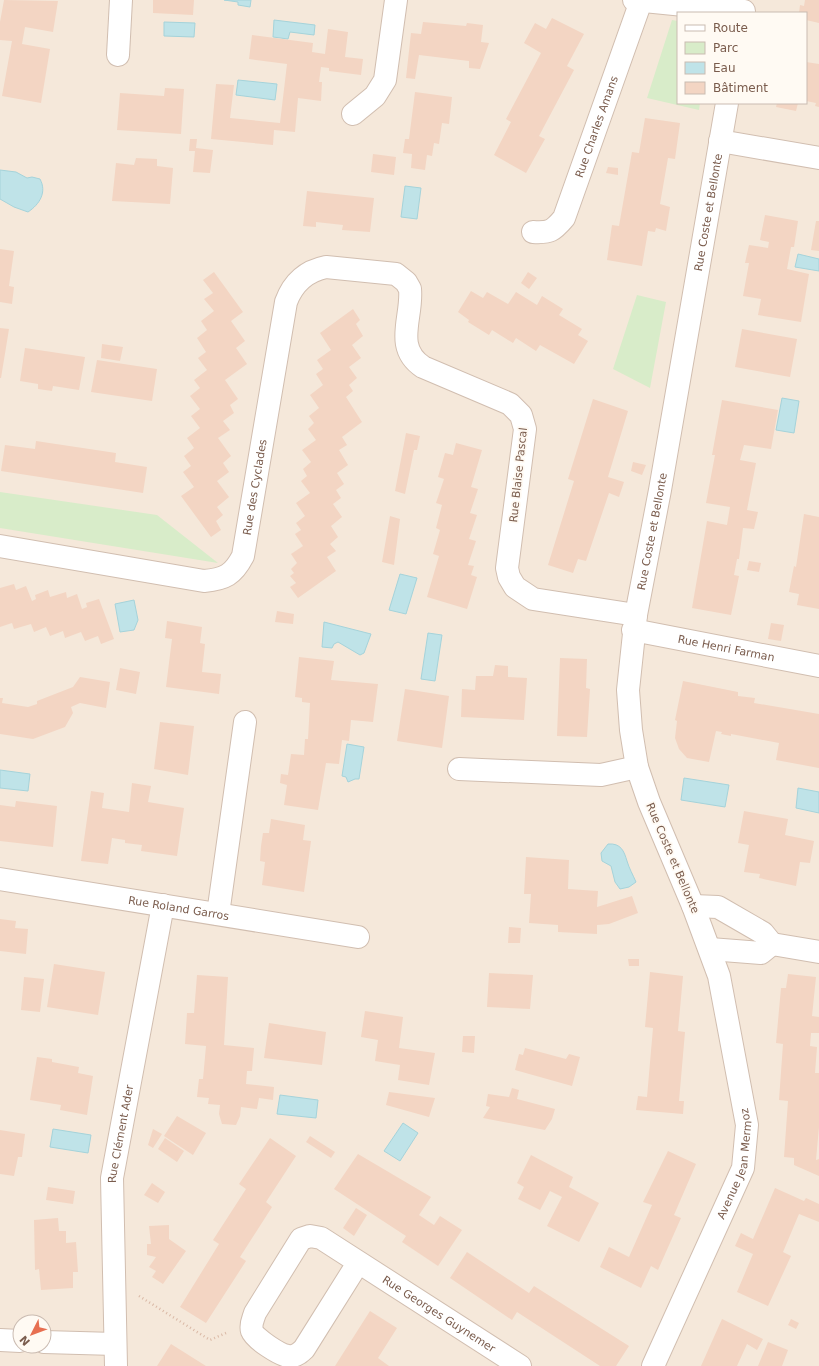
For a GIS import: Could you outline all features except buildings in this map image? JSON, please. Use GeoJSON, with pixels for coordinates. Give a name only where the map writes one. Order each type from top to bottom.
{"type":"FeatureCollection","features":[{"type":"Feature","properties":{"kind":"street"},"geometry":{"type":"LineString","coordinates":[[118,55],[121,0]]}},
{"type":"Feature","properties":{"kind":"street"},"geometry":{"type":"LineString","coordinates":[[353,114],[375,96],[385,80],[396,0]]}},
{"type":"Feature","properties":{"kind":"street","name":"Rue Charles Amans"},"geometry":{"type":"LineString","coordinates":[[533,232],[546,233],[554,229],[564,218],[637,0],[744,8]]}},
{"type":"Feature","properties":{"kind":"street","name":"Rue Coste et Bellonte"},"geometry":{"type":"LineString","coordinates":[[710,949],[649,802],[637,766],[630,723],[628,690],[634,623],[662,482],[727,104]]}},
{"type":"Feature","properties":{"kind":"street"},"geometry":{"type":"LineString","coordinates":[[720,141],[819,158]]}},
{"type":"Feature","properties":{"kind":"street","name":"Rue des Cyclades"},"geometry":{"type":"LineString","coordinates":[[0,546],[204,580],[218,580],[230,574],[237,568],[243,556],[286,302],[290,291],[300,278],[315,269],[326,267],[396,274],[406,282]]}},
{"type":"Feature","properties":{"kind":"street","name":"Rue Blaise Pascal"},"geometry":{"type":"LineString","coordinates":[[406,282],[410,289],[411,296],[406,344],[409,353],[417,363],[423,367],[510,404],[523,419],[525,429],[507,568],[509,577],[515,587],[524,595],[533,599],[634,623]]}},
{"type":"Feature","properties":{"kind":"street","name":"Rue Henri Farman"},"geometry":{"type":"LineString","coordinates":[[634,623],[819,666]]}},
{"type":"Feature","properties":{"kind":"street"},"geometry":{"type":"LineString","coordinates":[[218,914],[246,722]]}},
{"type":"Feature","properties":{"kind":"street"},"geometry":{"type":"LineString","coordinates":[[459,769],[601,775],[637,766]]}},
{"type":"Feature","properties":{"kind":"street","name":"Rue Roland Garros"},"geometry":{"type":"LineString","coordinates":[[0,879],[358,937]]}},
{"type":"Feature","properties":{"kind":"street","name":"Rue Clément Ader"},"geometry":{"type":"LineString","coordinates":[[116,1366],[112,1178],[163,905]]}},
{"type":"Feature","properties":{"kind":"street"},"geometry":{"type":"LineString","coordinates":[[693,906],[718,907],[763,934],[772,944],[819,952]]}},
{"type":"Feature","properties":{"kind":"street"},"geometry":{"type":"LineString","coordinates":[[710,949],[761,953],[772,944]]}},
{"type":"Feature","properties":{"kind":"street","name":"Avenue Jean Mermoz"},"geometry":{"type":"LineString","coordinates":[[653,1366],[743,1168],[747,1125],[719,976],[710,949]]}},
{"type":"Feature","properties":{"kind":"street","name":"Rue Georges Guynemer"},"geometry":{"type":"LineString","coordinates":[[251,1323],[255,1313],[301,1239],[310,1236],[321,1238],[520,1366]]}},
{"type":"Feature","properties":{"kind":"street"},"geometry":{"type":"LineString","coordinates":[[251,1323],[253,1333],[264,1343],[282,1354],[289,1356],[299,1354],[304,1349],[358,1263]]}},
{"type":"Feature","properties":{"kind":"street"},"geometry":{"type":"LineString","coordinates":[[0,1340],[12,1341]]}},
{"type":"Feature","properties":{"kind":"street"},"geometry":{"type":"LineString","coordinates":[[52,1342],[115,1344]]}},
{"type":"Feature","properties":{"kind":"path"},"geometry":{"type":"LineString","coordinates":[[114,1290],[132,1292],[210,1340],[251,1323]]}},
{"type":"Feature","properties":{"kind":"shaded area"},"geometry":{"type":"Polygon","coordinates":[[[0,0],[819,0],[819,1366],[0,1366],[0,0]]]}},
{"type":"Feature","properties":{"kind":"green space"},"geometry":{"type":"Polygon","coordinates":[[[672,20],[677,21],[677,104],[700,104],[699,110],[647,98],[672,20]]]}},
{"type":"Feature","properties":{"kind":"green space"},"geometry":{"type":"Polygon","coordinates":[[[637,295],[666,302],[650,388],[613,369],[637,295]]]}},
{"type":"Feature","properties":{"kind":"green space"},"geometry":{"type":"Polygon","coordinates":[[[0,492],[157,515],[218,563],[0,528],[0,492]]]}},
{"type":"Feature","properties":{"kind":"water"},"geometry":{"type":"Polygon","coordinates":[[[224,0],[251,0],[250,7],[238,5],[238,2],[224,0]]]}},
{"type":"Feature","properties":{"kind":"water"},"geometry":{"type":"Polygon","coordinates":[[[274,20],[315,25],[314,35],[290,32],[288,39],[273,37],[274,20]]]}},
{"type":"Feature","properties":{"kind":"water"},"geometry":{"type":"Polygon","coordinates":[[[164,22],[195,23],[194,37],[164,36],[164,22]]]}},
{"type":"Feature","properties":{"kind":"water"},"geometry":{"type":"Polygon","coordinates":[[[238,80],[277,84],[275,100],[236,95],[238,80]]]}},
{"type":"Feature","properties":{"kind":"water"},"geometry":{"type":"Polygon","coordinates":[[[0,170],[16,172],[27,178],[32,177],[40,179],[43,189],[41,197],[36,205],[28,212],[14,207],[0,199],[0,170]]]}},
{"type":"Feature","properties":{"kind":"water"},"geometry":{"type":"Polygon","coordinates":[[[405,186],[421,188],[417,219],[401,217],[405,186]]]}},
{"type":"Feature","properties":{"kind":"water"},"geometry":{"type":"Polygon","coordinates":[[[798,254],[819,259],[819,271],[795,267],[798,254]]]}},
{"type":"Feature","properties":{"kind":"water"},"geometry":{"type":"Polygon","coordinates":[[[782,398],[799,401],[794,433],[776,430],[782,398]]]}},
{"type":"Feature","properties":{"kind":"water"},"geometry":{"type":"Polygon","coordinates":[[[400,574],[417,578],[406,614],[389,610],[400,574]]]}},
{"type":"Feature","properties":{"kind":"water"},"geometry":{"type":"Polygon","coordinates":[[[134,600],[138,620],[134,630],[120,632],[115,604],[134,600]]]}},
{"type":"Feature","properties":{"kind":"water"},"geometry":{"type":"Polygon","coordinates":[[[324,622],[371,634],[364,653],[360,655],[338,642],[334,644],[332,648],[322,647],[324,622]]]}},
{"type":"Feature","properties":{"kind":"water"},"geometry":{"type":"Polygon","coordinates":[[[428,633],[442,635],[435,681],[421,679],[428,633]]]}},
{"type":"Feature","properties":{"kind":"water"},"geometry":{"type":"Polygon","coordinates":[[[347,744],[364,747],[359,779],[348,782],[346,777],[342,776],[347,744]]]}},
{"type":"Feature","properties":{"kind":"water"},"geometry":{"type":"Polygon","coordinates":[[[0,770],[30,774],[28,791],[0,788],[0,770]]]}},
{"type":"Feature","properties":{"kind":"water"},"geometry":{"type":"Polygon","coordinates":[[[684,778],[729,785],[725,807],[681,800],[684,778]]]}},
{"type":"Feature","properties":{"kind":"water"},"geometry":{"type":"Polygon","coordinates":[[[798,788],[819,792],[819,813],[796,808],[798,788]]]}},
{"type":"Feature","properties":{"kind":"water"},"geometry":{"type":"Polygon","coordinates":[[[608,844],[619,846],[625,854],[636,882],[629,887],[620,889],[615,882],[611,866],[602,861],[601,853],[608,844]]]}},
{"type":"Feature","properties":{"kind":"water"},"geometry":{"type":"Polygon","coordinates":[[[280,1095],[318,1100],[316,1118],[277,1114],[280,1095]]]}},
{"type":"Feature","properties":{"kind":"water"},"geometry":{"type":"Polygon","coordinates":[[[403,1123],[418,1133],[400,1161],[384,1151],[403,1123]]]}},
{"type":"Feature","properties":{"kind":"water"},"geometry":{"type":"Polygon","coordinates":[[[53,1129],[91,1135],[88,1153],[50,1147],[53,1129]]]}}]}
